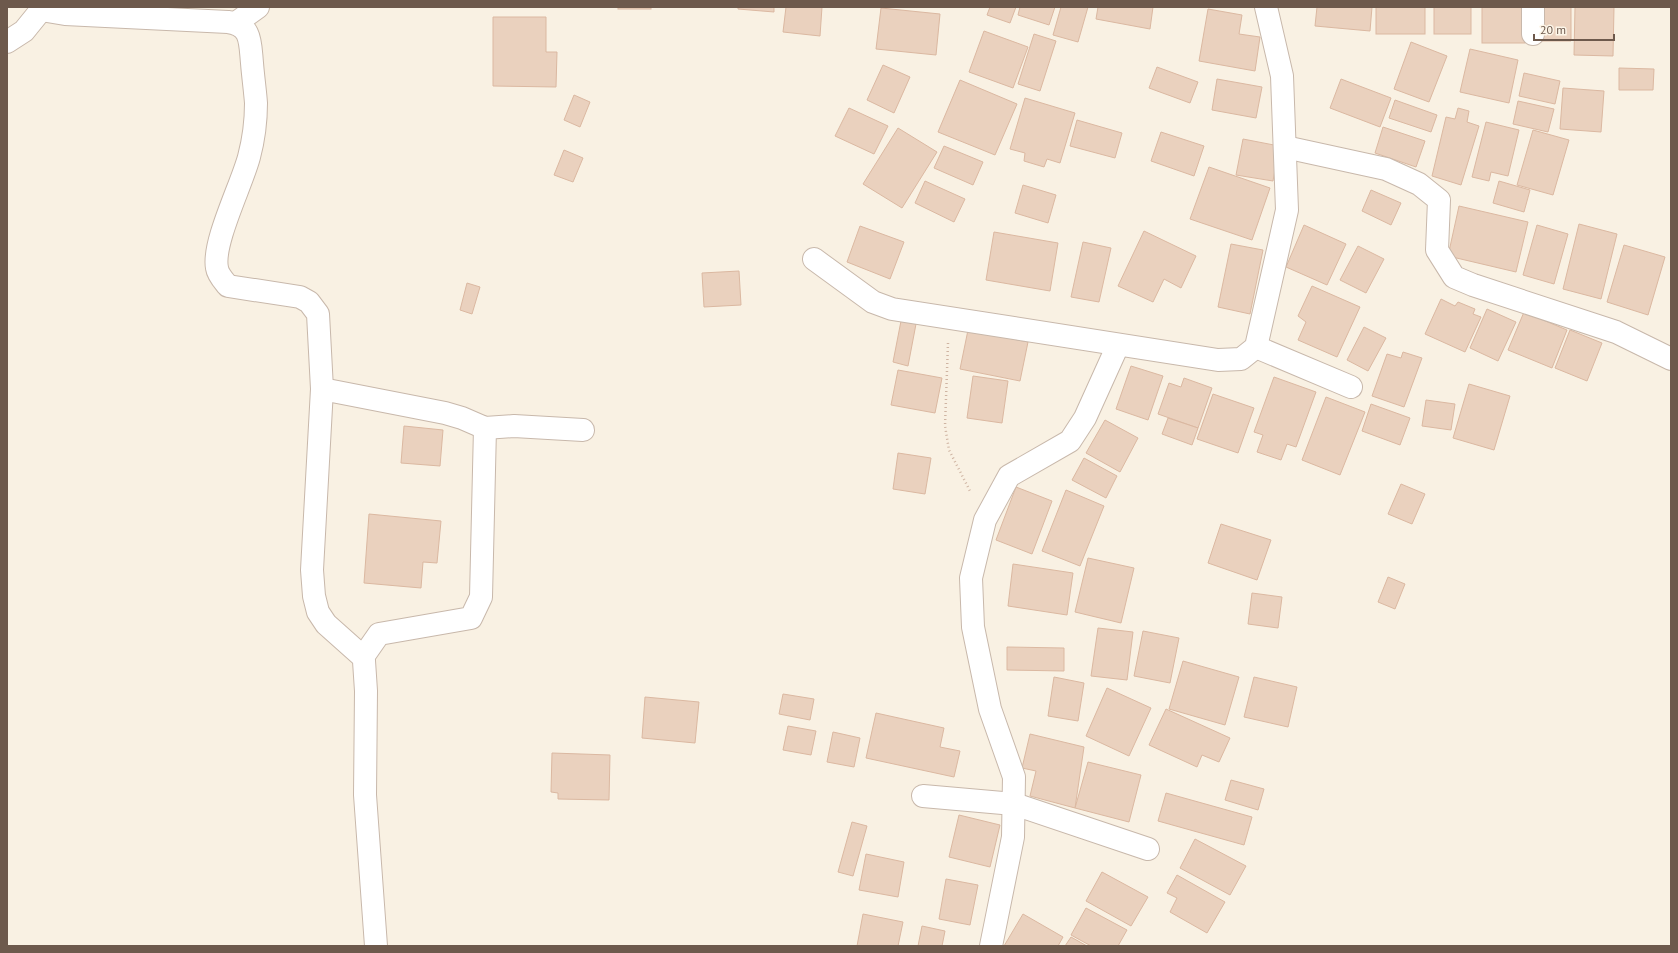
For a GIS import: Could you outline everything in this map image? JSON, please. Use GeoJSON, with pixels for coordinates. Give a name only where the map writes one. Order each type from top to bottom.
{"type":"FeatureCollection","features":[{"type":"Feature","properties":{"kind":"street"},"geometry":{"type":"LineString","coordinates":[[236,23],[258,7]]}},
{"type":"Feature","properties":{"kind":"street"},"geometry":{"type":"LineString","coordinates":[[814,259],[873,302],[892,309],[1218,360],[1241,359],[1256,347],[1287,210],[1282,76],[1266,7]]}},
{"type":"Feature","properties":{"kind":"street"},"geometry":{"type":"LineString","coordinates":[[1533,7],[1533,34]]}},
{"type":"Feature","properties":{"kind":"street"},"geometry":{"type":"LineString","coordinates":[[7,42],[24,31],[41,8],[65,14],[236,23],[242,26],[250,38],[256,103],[249,157],[221,238],[217,254],[217,268],[221,277],[228,286],[300,297],[309,302],[318,314],[322,389],[312,570],[314,596],[318,612],[326,624],[363,656],[364,661],[366,690],[365,795],[376,946]]}},
{"type":"Feature","properties":{"kind":"street"},"geometry":{"type":"LineString","coordinates":[[1285,146],[1386,170],[1419,184],[1439,200],[1437,250],[1454,277],[1473,285],[1616,332],[1671,359]]}},
{"type":"Feature","properties":{"kind":"street"},"geometry":{"type":"LineString","coordinates":[[991,946],[1013,837],[1014,778],[990,710],[973,627],[971,578],[985,520],[1009,476],[1070,442],[1085,418],[1118,345]]}},
{"type":"Feature","properties":{"kind":"street"},"geometry":{"type":"LineString","coordinates":[[1256,347],[1351,387]]}},
{"type":"Feature","properties":{"kind":"street"},"geometry":{"type":"LineString","coordinates":[[322,389],[444,413],[462,418],[485,428],[514,426],[582,430]]}},
{"type":"Feature","properties":{"kind":"street"},"geometry":{"type":"LineString","coordinates":[[363,656],[380,634],[472,618],[481,597],[485,428]]}},
{"type":"Feature","properties":{"kind":"street"},"geometry":{"type":"LineString","coordinates":[[923,796],[1014,804],[1148,849]]}},
{"type":"Feature","properties":{"kind":"path"},"geometry":{"type":"LineString","coordinates":[[949,317],[945,426],[949,450],[985,520]]}},
{"type":"Feature","properties":{"kind":"building"},"geometry":{"type":"Polygon","coordinates":[[[618,7],[651,7],[651,9],[618,9],[618,7]]]}},
{"type":"Feature","properties":{"kind":"building"},"geometry":{"type":"Polygon","coordinates":[[[738,7],[774,7],[774,12],[738,9],[738,7]]]}},
{"type":"Feature","properties":{"kind":"building"},"geometry":{"type":"Polygon","coordinates":[[[786,7],[822,7],[820,36],[783,32],[786,7]]]}},
{"type":"Feature","properties":{"kind":"building"},"geometry":{"type":"Polygon","coordinates":[[[990,7],[1016,7],[1010,23],[987,15],[990,7]]]}},
{"type":"Feature","properties":{"kind":"building"},"geometry":{"type":"Polygon","coordinates":[[[1020,7],[1055,7],[1049,25],[1018,15],[1020,7]]]}},
{"type":"Feature","properties":{"kind":"building"},"geometry":{"type":"Polygon","coordinates":[[[1061,7],[1088,7],[1078,42],[1053,35],[1061,7]]]}},
{"type":"Feature","properties":{"kind":"building"},"geometry":{"type":"Polygon","coordinates":[[[1098,7],[1153,7],[1150,29],[1096,19],[1098,7]]]}},
{"type":"Feature","properties":{"kind":"building"},"geometry":{"type":"Polygon","coordinates":[[[1317,7],[1372,7],[1370,31],[1315,26],[1317,7]]]}},
{"type":"Feature","properties":{"kind":"building"},"geometry":{"type":"Polygon","coordinates":[[[1376,7],[1425,7],[1425,34],[1376,34],[1376,7]]]}},
{"type":"Feature","properties":{"kind":"building"},"geometry":{"type":"Polygon","coordinates":[[[1434,7],[1471,7],[1471,34],[1434,34],[1434,7]]]}},
{"type":"Feature","properties":{"kind":"building"},"geometry":{"type":"Polygon","coordinates":[[[1482,7],[1525,7],[1525,43],[1482,43],[1482,7]]]}},
{"type":"Feature","properties":{"kind":"building"},"geometry":{"type":"Polygon","coordinates":[[[1541,7],[1571,7],[1571,41],[1540,41],[1541,7]]]}},
{"type":"Feature","properties":{"kind":"building"},"geometry":{"type":"Polygon","coordinates":[[[1575,7],[1614,7],[1613,56],[1574,55],[1575,7]]]}},
{"type":"Feature","properties":{"kind":"building"},"geometry":{"type":"Polygon","coordinates":[[[881,8],[940,14],[936,55],[876,49],[881,8]]]}},
{"type":"Feature","properties":{"kind":"building"},"geometry":{"type":"Polygon","coordinates":[[[1208,9],[1242,15],[1239,34],[1260,37],[1255,71],[1199,61],[1208,9]]]}},
{"type":"Feature","properties":{"kind":"building"},"geometry":{"type":"Polygon","coordinates":[[[493,17],[546,17],[546,52],[557,52],[556,87],[493,86],[493,17]]]}},
{"type":"Feature","properties":{"kind":"building"},"geometry":{"type":"Polygon","coordinates":[[[984,31],[1028,47],[1013,88],[969,72],[984,31]]]}},
{"type":"Feature","properties":{"kind":"building"},"geometry":{"type":"Polygon","coordinates":[[[1034,34],[1056,41],[1040,91],[1018,84],[1034,34]]]}},
{"type":"Feature","properties":{"kind":"building"},"geometry":{"type":"Polygon","coordinates":[[[1411,42],[1447,56],[1429,102],[1394,89],[1411,42]]]}},
{"type":"Feature","properties":{"kind":"building"},"geometry":{"type":"Polygon","coordinates":[[[1470,49],[1518,60],[1509,103],[1460,92],[1470,49]]]}},
{"type":"Feature","properties":{"kind":"building"},"geometry":{"type":"Polygon","coordinates":[[[883,65],[910,77],[894,113],[867,100],[883,65]]]}},
{"type":"Feature","properties":{"kind":"building"},"geometry":{"type":"Polygon","coordinates":[[[1157,67],[1198,82],[1190,103],[1149,88],[1157,67]]]}},
{"type":"Feature","properties":{"kind":"building"},"geometry":{"type":"Polygon","coordinates":[[[1619,68],[1654,69],[1653,90],[1619,90],[1619,68]]]}},
{"type":"Feature","properties":{"kind":"building"},"geometry":{"type":"Polygon","coordinates":[[[1524,73],[1560,81],[1555,104],[1519,96],[1524,73]]]}},
{"type":"Feature","properties":{"kind":"building"},"geometry":{"type":"Polygon","coordinates":[[[1217,79],[1262,87],[1256,118],[1212,110],[1217,79]]]}},
{"type":"Feature","properties":{"kind":"building"},"geometry":{"type":"Polygon","coordinates":[[[1341,79],[1391,98],[1380,127],[1330,108],[1341,79]]]}},
{"type":"Feature","properties":{"kind":"building"},"geometry":{"type":"Polygon","coordinates":[[[960,80],[1017,104],[995,155],[938,132],[960,80]]]}},
{"type":"Feature","properties":{"kind":"building"},"geometry":{"type":"Polygon","coordinates":[[[1563,88],[1604,91],[1601,132],[1560,129],[1563,88]]]}},
{"type":"Feature","properties":{"kind":"building"},"geometry":{"type":"Polygon","coordinates":[[[574,95],[590,102],[580,127],[564,120],[574,95]]]}},
{"type":"Feature","properties":{"kind":"building"},"geometry":{"type":"Polygon","coordinates":[[[1025,98],[1075,113],[1060,163],[1047,159],[1044,167],[1024,161],[1025,153],[1010,149],[1025,98]]]}},
{"type":"Feature","properties":{"kind":"building"},"geometry":{"type":"Polygon","coordinates":[[[1395,100],[1437,115],[1431,132],[1389,118],[1395,100]]]}},
{"type":"Feature","properties":{"kind":"building"},"geometry":{"type":"Polygon","coordinates":[[[1518,101],[1554,109],[1548,132],[1513,124],[1518,101]]]}},
{"type":"Feature","properties":{"kind":"building"},"geometry":{"type":"Polygon","coordinates":[[[849,108],[888,126],[874,154],[835,136],[849,108]]]}},
{"type":"Feature","properties":{"kind":"building"},"geometry":{"type":"Polygon","coordinates":[[[1458,108],[1469,111],[1467,122],[1479,126],[1461,185],[1432,176],[1446,117],[1455,119],[1458,108]]]}},
{"type":"Feature","properties":{"kind":"building"},"geometry":{"type":"Polygon","coordinates":[[[1077,120],[1122,133],[1115,158],[1070,146],[1077,120]]]}},
{"type":"Feature","properties":{"kind":"building"},"geometry":{"type":"Polygon","coordinates":[[[1486,122],[1519,130],[1508,176],[1491,172],[1489,181],[1472,177],[1486,122]]]}},
{"type":"Feature","properties":{"kind":"building"},"geometry":{"type":"Polygon","coordinates":[[[1383,127],[1425,141],[1416,167],[1375,153],[1383,127]]]}},
{"type":"Feature","properties":{"kind":"building"},"geometry":{"type":"Polygon","coordinates":[[[898,128],[937,152],[902,208],[863,184],[898,128]]]}},
{"type":"Feature","properties":{"kind":"building"},"geometry":{"type":"Polygon","coordinates":[[[1533,130],[1569,140],[1553,195],[1517,185],[1533,130]]]}},
{"type":"Feature","properties":{"kind":"building"},"geometry":{"type":"Polygon","coordinates":[[[1161,132],[1204,146],[1194,176],[1151,161],[1161,132]]]}},
{"type":"Feature","properties":{"kind":"building"},"geometry":{"type":"Polygon","coordinates":[[[1243,139],[1279,146],[1273,181],[1236,175],[1243,139]]]}},
{"type":"Feature","properties":{"kind":"building"},"geometry":{"type":"Polygon","coordinates":[[[944,146],[983,162],[973,185],[934,168],[944,146]]]}},
{"type":"Feature","properties":{"kind":"building"},"geometry":{"type":"Polygon","coordinates":[[[564,150],[583,158],[573,182],[554,175],[564,150]]]}},
{"type":"Feature","properties":{"kind":"building"},"geometry":{"type":"Polygon","coordinates":[[[1209,167],[1270,188],[1252,240],[1190,219],[1209,167]]]}},
{"type":"Feature","properties":{"kind":"building"},"geometry":{"type":"Polygon","coordinates":[[[925,181],[965,199],[954,222],[915,203],[925,181]]]}},
{"type":"Feature","properties":{"kind":"building"},"geometry":{"type":"Polygon","coordinates":[[[1499,181],[1530,190],[1524,212],[1493,203],[1499,181]]]}},
{"type":"Feature","properties":{"kind":"building"},"geometry":{"type":"Polygon","coordinates":[[[1023,185],[1056,195],[1048,223],[1015,213],[1023,185]]]}},
{"type":"Feature","properties":{"kind":"building"},"geometry":{"type":"Polygon","coordinates":[[[1371,190],[1401,203],[1391,225],[1362,211],[1371,190]]]}},
{"type":"Feature","properties":{"kind":"building"},"geometry":{"type":"Polygon","coordinates":[[[1459,206],[1528,222],[1516,272],[1448,256],[1459,206]]]}},
{"type":"Feature","properties":{"kind":"building"},"geometry":{"type":"Polygon","coordinates":[[[1579,224],[1617,234],[1601,299],[1563,289],[1579,224]]]}},
{"type":"Feature","properties":{"kind":"building"},"geometry":{"type":"Polygon","coordinates":[[[1304,225],[1346,244],[1327,285],[1286,267],[1304,225]]]}},
{"type":"Feature","properties":{"kind":"building"},"geometry":{"type":"Polygon","coordinates":[[[1537,225],[1568,234],[1554,284],[1523,275],[1537,225]]]}},
{"type":"Feature","properties":{"kind":"building"},"geometry":{"type":"Polygon","coordinates":[[[860,226],[904,242],[890,279],[847,262],[860,226]]]}},
{"type":"Feature","properties":{"kind":"building"},"geometry":{"type":"Polygon","coordinates":[[[1144,231],[1196,256],[1181,288],[1164,279],[1153,302],[1118,286],[1144,231]]]}},
{"type":"Feature","properties":{"kind":"building"},"geometry":{"type":"Polygon","coordinates":[[[994,232],[1058,243],[1050,291],[986,280],[994,232]]]}},
{"type":"Feature","properties":{"kind":"building"},"geometry":{"type":"Polygon","coordinates":[[[1083,242],[1111,248],[1099,302],[1071,297],[1083,242]]]}},
{"type":"Feature","properties":{"kind":"building"},"geometry":{"type":"Polygon","coordinates":[[[1231,244],[1263,250],[1250,314],[1218,307],[1231,244]]]}},
{"type":"Feature","properties":{"kind":"building"},"geometry":{"type":"Polygon","coordinates":[[[1624,245],[1665,257],[1648,315],[1607,302],[1624,245]]]}},
{"type":"Feature","properties":{"kind":"building"},"geometry":{"type":"Polygon","coordinates":[[[1358,246],[1384,259],[1366,293],[1340,280],[1358,246]]]}},
{"type":"Feature","properties":{"kind":"building"},"geometry":{"type":"Polygon","coordinates":[[[739,271],[741,305],[704,307],[702,273],[739,271]]]}},
{"type":"Feature","properties":{"kind":"building"},"geometry":{"type":"Polygon","coordinates":[[[467,283],[480,287],[472,314],[460,310],[467,283]]]}},
{"type":"Feature","properties":{"kind":"building"},"geometry":{"type":"Polygon","coordinates":[[[1312,286],[1360,307],[1337,357],[1298,340],[1306,322],[1298,316],[1312,286]]]}},
{"type":"Feature","properties":{"kind":"building"},"geometry":{"type":"Polygon","coordinates":[[[1441,299],[1455,306],[1458,302],[1475,309],[1473,314],[1481,317],[1465,352],[1425,334],[1441,299]]]}},
{"type":"Feature","properties":{"kind":"building"},"geometry":{"type":"Polygon","coordinates":[[[1487,309],[1516,322],[1498,361],[1470,348],[1487,309]]]}},
{"type":"Feature","properties":{"kind":"building"},"geometry":{"type":"Polygon","coordinates":[[[1524,312],[1567,330],[1552,368],[1508,350],[1524,312]]]}},
{"type":"Feature","properties":{"kind":"building"},"geometry":{"type":"Polygon","coordinates":[[[901,321],[916,324],[908,366],[893,362],[901,321]]]}},
{"type":"Feature","properties":{"kind":"building"},"geometry":{"type":"Polygon","coordinates":[[[1364,327],[1386,338],[1368,371],[1347,360],[1364,327]]]}},
{"type":"Feature","properties":{"kind":"building"},"geometry":{"type":"Polygon","coordinates":[[[968,330],[1028,342],[1020,381],[960,369],[968,330]]]}},
{"type":"Feature","properties":{"kind":"building"},"geometry":{"type":"Polygon","coordinates":[[[1570,330],[1602,343],[1587,381],[1555,368],[1570,330]]]}},
{"type":"Feature","properties":{"kind":"building"},"geometry":{"type":"Polygon","coordinates":[[[1403,352],[1422,358],[1404,407],[1372,396],[1387,354],[1401,358],[1403,352]]]}},
{"type":"Feature","properties":{"kind":"building"},"geometry":{"type":"Polygon","coordinates":[[[1131,366],[1163,376],[1148,420],[1116,409],[1131,366]]]}},
{"type":"Feature","properties":{"kind":"building"},"geometry":{"type":"Polygon","coordinates":[[[898,370],[942,378],[935,413],[891,405],[898,370]]]}},
{"type":"Feature","properties":{"kind":"building"},"geometry":{"type":"Polygon","coordinates":[[[973,376],[1008,381],[1002,423],[967,418],[973,376]]]}},
{"type":"Feature","properties":{"kind":"building"},"geometry":{"type":"Polygon","coordinates":[[[1274,377],[1316,392],[1296,447],[1287,444],[1281,460],[1257,452],[1263,435],[1254,432],[1274,377]]]}},
{"type":"Feature","properties":{"kind":"building"},"geometry":{"type":"Polygon","coordinates":[[[1184,378],[1212,388],[1198,428],[1158,414],[1169,383],[1181,387],[1184,378]]]}},
{"type":"Feature","properties":{"kind":"building"},"geometry":{"type":"Polygon","coordinates":[[[1469,384],[1510,396],[1494,450],[1453,438],[1469,384]]]}},
{"type":"Feature","properties":{"kind":"building"},"geometry":{"type":"Polygon","coordinates":[[[1213,394],[1254,408],[1238,453],[1197,439],[1213,394]]]}},
{"type":"Feature","properties":{"kind":"building"},"geometry":{"type":"Polygon","coordinates":[[[1326,397],[1365,412],[1340,475],[1302,460],[1326,397]]]}},
{"type":"Feature","properties":{"kind":"building"},"geometry":{"type":"Polygon","coordinates":[[[1426,400],[1455,404],[1451,430],[1422,426],[1426,400]]]}},
{"type":"Feature","properties":{"kind":"building"},"geometry":{"type":"Polygon","coordinates":[[[1371,404],[1410,418],[1400,445],[1362,431],[1371,404]]]}},
{"type":"Feature","properties":{"kind":"building"},"geometry":{"type":"Polygon","coordinates":[[[1168,418],[1198,428],[1192,445],[1162,434],[1168,418]]]}},
{"type":"Feature","properties":{"kind":"building"},"geometry":{"type":"Polygon","coordinates":[[[1105,420],[1138,438],[1120,472],[1086,453],[1105,420]]]}},
{"type":"Feature","properties":{"kind":"building"},"geometry":{"type":"Polygon","coordinates":[[[404,426],[443,430],[440,466],[401,463],[404,426]]]}},
{"type":"Feature","properties":{"kind":"building"},"geometry":{"type":"Polygon","coordinates":[[[898,453],[931,458],[925,494],[893,489],[898,453]]]}},
{"type":"Feature","properties":{"kind":"building"},"geometry":{"type":"Polygon","coordinates":[[[1084,458],[1117,476],[1106,498],[1072,480],[1084,458]]]}},
{"type":"Feature","properties":{"kind":"building"},"geometry":{"type":"Polygon","coordinates":[[[1401,484],[1425,494],[1412,524],[1388,514],[1401,484]]]}},
{"type":"Feature","properties":{"kind":"building"},"geometry":{"type":"Polygon","coordinates":[[[1016,487],[1052,501],[1032,554],[996,540],[1016,487]]]}},
{"type":"Feature","properties":{"kind":"building"},"geometry":{"type":"Polygon","coordinates":[[[1066,490],[1104,506],[1080,566],[1042,551],[1066,490]]]}},
{"type":"Feature","properties":{"kind":"building"},"geometry":{"type":"Polygon","coordinates":[[[369,514],[441,521],[437,563],[423,562],[421,588],[364,583],[369,514]]]}},
{"type":"Feature","properties":{"kind":"building"},"geometry":{"type":"Polygon","coordinates":[[[1221,524],[1271,540],[1257,580],[1208,563],[1221,524]]]}},
{"type":"Feature","properties":{"kind":"building"},"geometry":{"type":"Polygon","coordinates":[[[1088,558],[1134,568],[1121,623],[1075,612],[1088,558]]]}},
{"type":"Feature","properties":{"kind":"building"},"geometry":{"type":"Polygon","coordinates":[[[1013,564],[1073,573],[1067,615],[1008,606],[1013,564]]]}},
{"type":"Feature","properties":{"kind":"building"},"geometry":{"type":"Polygon","coordinates":[[[1388,577],[1405,584],[1395,609],[1378,602],[1388,577]]]}},
{"type":"Feature","properties":{"kind":"building"},"geometry":{"type":"Polygon","coordinates":[[[1252,593],[1282,597],[1278,628],[1248,624],[1252,593]]]}},
{"type":"Feature","properties":{"kind":"building"},"geometry":{"type":"Polygon","coordinates":[[[1098,628],[1133,632],[1127,680],[1091,676],[1098,628]]]}},
{"type":"Feature","properties":{"kind":"building"},"geometry":{"type":"Polygon","coordinates":[[[1143,631],[1179,638],[1170,683],[1134,676],[1143,631]]]}},
{"type":"Feature","properties":{"kind":"building"},"geometry":{"type":"Polygon","coordinates":[[[1007,647],[1064,648],[1064,671],[1007,670],[1007,647]]]}},
{"type":"Feature","properties":{"kind":"building"},"geometry":{"type":"Polygon","coordinates":[[[1183,661],[1239,677],[1225,725],[1169,709],[1183,661]]]}},
{"type":"Feature","properties":{"kind":"building"},"geometry":{"type":"Polygon","coordinates":[[[1054,677],[1084,683],[1078,721],[1048,716],[1054,677]]]}},
{"type":"Feature","properties":{"kind":"building"},"geometry":{"type":"Polygon","coordinates":[[[1254,677],[1297,687],[1288,727],[1244,717],[1254,677]]]}},
{"type":"Feature","properties":{"kind":"building"},"geometry":{"type":"Polygon","coordinates":[[[1107,688],[1151,708],[1129,756],[1086,736],[1107,688]]]}},
{"type":"Feature","properties":{"kind":"building"},"geometry":{"type":"Polygon","coordinates":[[[783,694],[814,699],[810,720],[779,714],[783,694]]]}},
{"type":"Feature","properties":{"kind":"building"},"geometry":{"type":"Polygon","coordinates":[[[645,697],[699,702],[695,743],[642,738],[645,697]]]}},
{"type":"Feature","properties":{"kind":"building"},"geometry":{"type":"Polygon","coordinates":[[[1166,709],[1230,738],[1219,762],[1202,755],[1197,767],[1149,745],[1166,709]]]}},
{"type":"Feature","properties":{"kind":"building"},"geometry":{"type":"Polygon","coordinates":[[[876,713],[944,728],[940,747],[960,751],[954,777],[866,758],[876,713]]]}},
{"type":"Feature","properties":{"kind":"building"},"geometry":{"type":"Polygon","coordinates":[[[788,726],[816,731],[811,755],[783,750],[788,726]]]}},
{"type":"Feature","properties":{"kind":"building"},"geometry":{"type":"Polygon","coordinates":[[[833,732],[860,738],[854,767],[827,762],[833,732]]]}},
{"type":"Feature","properties":{"kind":"building"},"geometry":{"type":"Polygon","coordinates":[[[1030,734],[1084,747],[1075,808],[1030,796],[1036,771],[1022,768],[1030,734]]]}},
{"type":"Feature","properties":{"kind":"building"},"geometry":{"type":"Polygon","coordinates":[[[552,753],[610,755],[609,800],[558,799],[558,793],[551,792],[552,753]]]}},
{"type":"Feature","properties":{"kind":"building"},"geometry":{"type":"Polygon","coordinates":[[[1088,762],[1141,775],[1129,822],[1075,808],[1088,762]]]}},
{"type":"Feature","properties":{"kind":"building"},"geometry":{"type":"Polygon","coordinates":[[[1231,780],[1264,789],[1258,810],[1225,800],[1231,780]]]}},
{"type":"Feature","properties":{"kind":"building"},"geometry":{"type":"Polygon","coordinates":[[[1166,793],[1252,817],[1244,845],[1158,821],[1166,793]]]}},
{"type":"Feature","properties":{"kind":"building"},"geometry":{"type":"Polygon","coordinates":[[[959,815],[1000,825],[990,867],[949,857],[959,815]]]}},
{"type":"Feature","properties":{"kind":"building"},"geometry":{"type":"Polygon","coordinates":[[[852,822],[867,826],[853,876],[838,872],[852,822]]]}},
{"type":"Feature","properties":{"kind":"building"},"geometry":{"type":"Polygon","coordinates":[[[1195,839],[1246,866],[1230,895],[1180,868],[1195,839]]]}},
{"type":"Feature","properties":{"kind":"building"},"geometry":{"type":"Polygon","coordinates":[[[866,854],[904,862],[898,897],[859,890],[866,854]]]}},
{"type":"Feature","properties":{"kind":"building"},"geometry":{"type":"Polygon","coordinates":[[[1102,872],[1148,897],[1131,926],[1086,901],[1102,872]]]}},
{"type":"Feature","properties":{"kind":"building"},"geometry":{"type":"Polygon","coordinates":[[[1177,875],[1225,902],[1207,933],[1170,912],[1177,898],[1167,893],[1177,875]]]}},
{"type":"Feature","properties":{"kind":"building"},"geometry":{"type":"Polygon","coordinates":[[[946,879],[978,885],[970,925],[939,919],[946,879]]]}},
{"type":"Feature","properties":{"kind":"building"},"geometry":{"type":"Polygon","coordinates":[[[1086,908],[1127,930],[1118,946],[1091,946],[1071,935],[1086,908]]]}},
{"type":"Feature","properties":{"kind":"building"},"geometry":{"type":"Polygon","coordinates":[[[863,914],[903,922],[898,946],[857,946],[863,914]]]}},
{"type":"Feature","properties":{"kind":"building"},"geometry":{"type":"Polygon","coordinates":[[[1023,914],[1063,937],[1058,946],[1004,946],[1023,914]]]}},
{"type":"Feature","properties":{"kind":"building"},"geometry":{"type":"Polygon","coordinates":[[[922,926],[945,931],[942,946],[918,946],[922,926]]]}},
{"type":"Feature","properties":{"kind":"building"},"geometry":{"type":"Polygon","coordinates":[[[1071,937],[1087,946],[1065,946],[1071,937]]]}}]}
